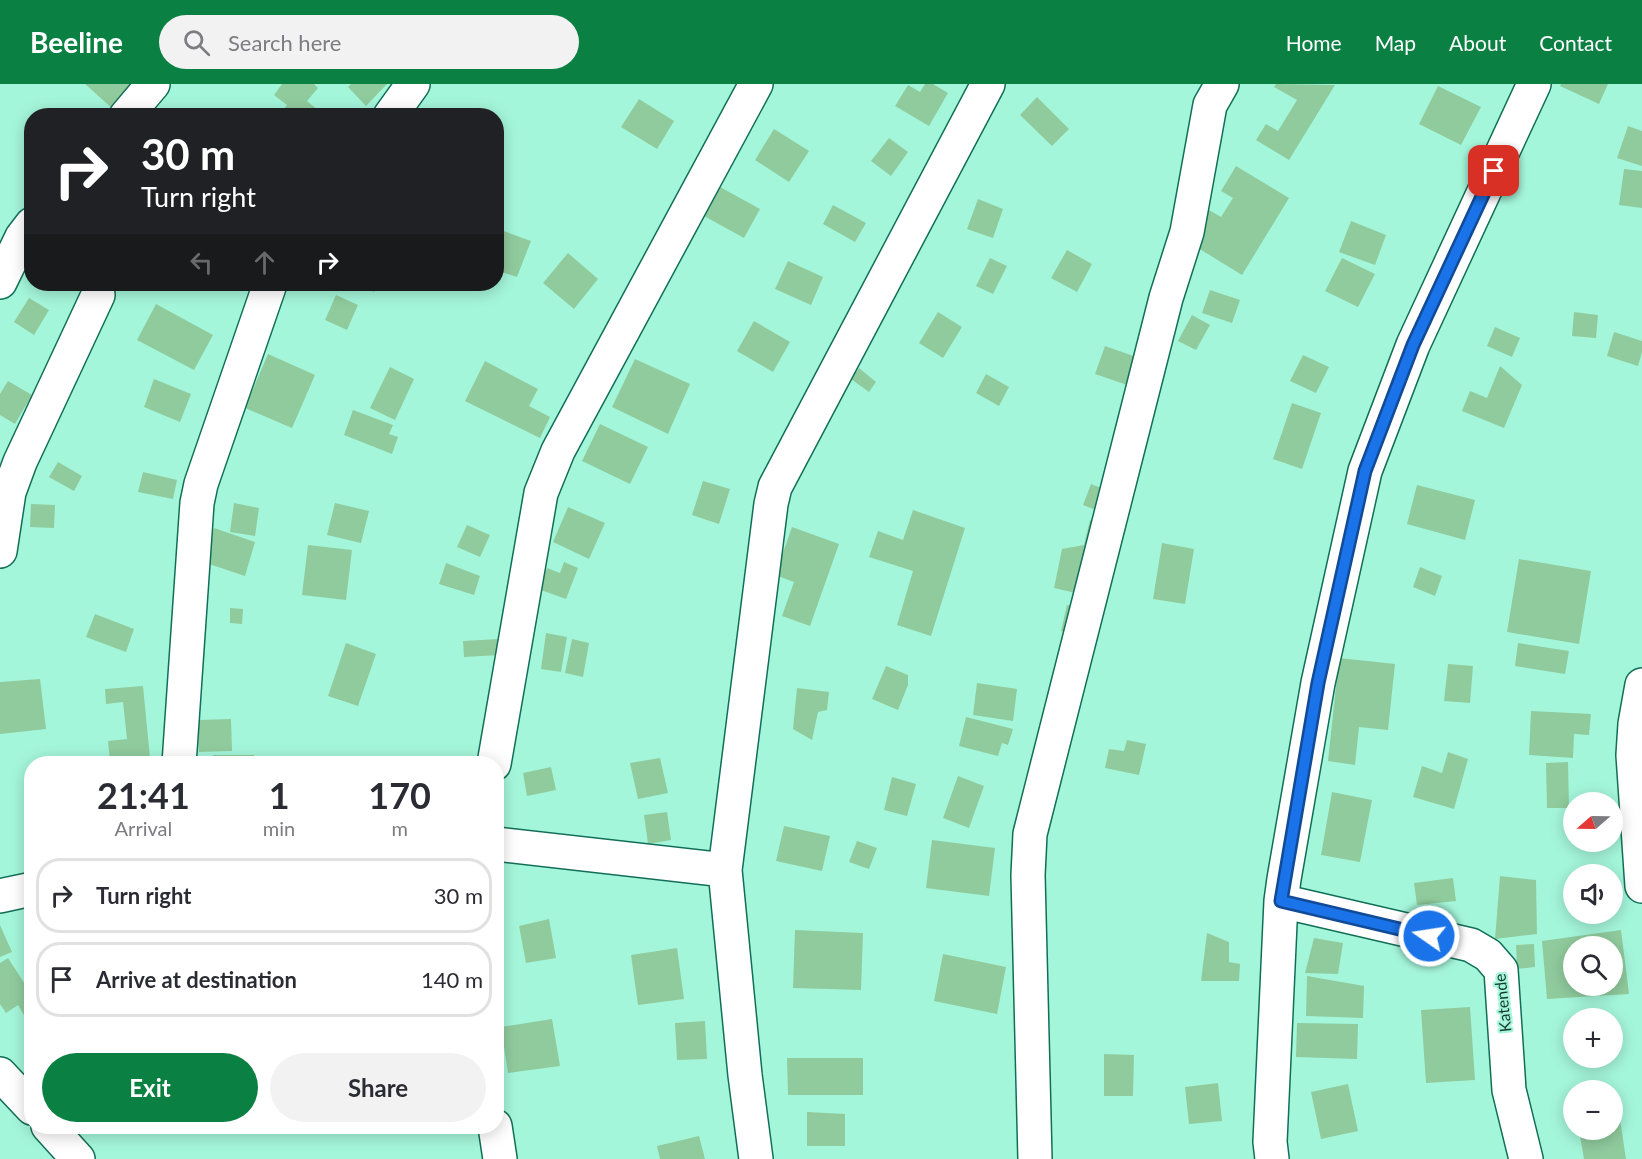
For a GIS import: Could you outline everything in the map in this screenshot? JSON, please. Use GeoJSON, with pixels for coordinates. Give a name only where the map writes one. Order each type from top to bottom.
{"type":"FeatureCollection","features":[{"type":"Feature","properties":{"kind":"street"},"geometry":{"type":"LineString","coordinates":[[133,108],[153,84]]}},
{"type":"Feature","properties":{"kind":"street"},"geometry":{"type":"LineString","coordinates":[[396,108],[413,84]]}},
{"type":"Feature","properties":{"kind":"street"},"geometry":{"type":"LineString","coordinates":[[495,756],[541,492],[558,451],[756,84]]}},
{"type":"Feature","properties":{"kind":"street"},"geometry":{"type":"LineString","coordinates":[[756,1159],[745,1075],[725,870],[771,504],[775,487],[988,84]]}},
{"type":"Feature","properties":{"kind":"street"},"geometry":{"type":"LineString","coordinates":[[1035,1159],[1028,875],[1030,834],[1166,298],[1187,232],[1210,105],[1222,84]]}},
{"type":"Feature","properties":{"kind":"street"},"geometry":{"type":"LineString","coordinates":[[1272,1159],[1270,1142],[1281,901],[1318,683],[1365,471],[1413,345],[1534,84]]}},
{"type":"Feature","properties":{"kind":"street"},"geometry":{"type":"LineString","coordinates":[[0,282],[24,233]]}},
{"type":"Feature","properties":{"kind":"street"},"geometry":{"type":"LineString","coordinates":[[180,756],[197,503],[205,473],[268,291]]}},
{"type":"Feature","properties":{"kind":"street"},"geometry":{"type":"LineString","coordinates":[[0,551],[9,492],[20,462],[98,295]]}},
{"type":"Feature","properties":{"kind":"street"},"geometry":{"type":"LineString","coordinates":[[1642,685],[1635,724],[1633,755],[1642,886]]}},
{"type":"Feature","properties":{"kind":"street"},"geometry":{"type":"LineString","coordinates":[[504,845],[725,870]]}},
{"type":"Feature","properties":{"kind":"street"},"geometry":{"type":"LineString","coordinates":[[0,896],[24,891]]}},
{"type":"Feature","properties":{"kind":"street","name":"Katende"},"geometry":{"type":"LineString","coordinates":[[1281,901],[1471,945],[1488,956],[1501,970],[1509,1090],[1526,1159]]}},
{"type":"Feature","properties":{"kind":"street"},"geometry":{"type":"LineString","coordinates":[[0,1074],[24,1100]]}},
{"type":"Feature","properties":{"kind":"street"},"geometry":{"type":"LineString","coordinates":[[55,1134],[78,1159]]}},
{"type":"Feature","properties":{"kind":"street"},"geometry":{"type":"LineString","coordinates":[[496,1134],[500,1159]]}},
{"type":"Feature","properties":{"kind":"building"},"geometry":{"type":"Polygon","coordinates":[[[85,84],[137,84],[116,108],[112,108],[85,84]]]}},
{"type":"Feature","properties":{"kind":"building"},"geometry":{"type":"Polygon","coordinates":[[[282,84],[314,84],[318,88],[307,101],[315,108],[285,108],[287,105],[274,95],[282,84]]]}},
{"type":"Feature","properties":{"kind":"building"},"geometry":{"type":"Polygon","coordinates":[[[351,84],[387,84],[366,106],[348,87],[351,84]]]}},
{"type":"Feature","properties":{"kind":"building"},"geometry":{"type":"Polygon","coordinates":[[[925,84],[933,84],[948,93],[929,126],[895,106],[908,85],[920,92],[925,84]]]}},
{"type":"Feature","properties":{"kind":"building"},"geometry":{"type":"Polygon","coordinates":[[[1276,84],[1335,85],[1289,160],[1256,140],[1266,124],[1278,131],[1297,100],[1274,87],[1276,84]]]}},
{"type":"Feature","properties":{"kind":"building"},"geometry":{"type":"Polygon","coordinates":[[[1561,84],[1608,84],[1599,104],[1560,86],[1561,84]]]}},
{"type":"Feature","properties":{"kind":"building"},"geometry":{"type":"Polygon","coordinates":[[[1438,86],[1481,107],[1461,145],[1419,124],[1438,86]]]}},
{"type":"Feature","properties":{"kind":"building"},"geometry":{"type":"Polygon","coordinates":[[[1037,97],[1069,129],[1052,146],[1020,115],[1037,97]]]}},
{"type":"Feature","properties":{"kind":"building"},"geometry":{"type":"Polygon","coordinates":[[[639,99],[674,121],[657,149],[621,127],[639,99]]]}},
{"type":"Feature","properties":{"kind":"building"},"geometry":{"type":"Polygon","coordinates":[[[1628,126],[1642,131],[1642,166],[1617,158],[1628,126]]]}},
{"type":"Feature","properties":{"kind":"building"},"geometry":{"type":"Polygon","coordinates":[[[774,129],[809,151],[789,182],[755,160],[774,129]]]}},
{"type":"Feature","properties":{"kind":"building"},"geometry":{"type":"Polygon","coordinates":[[[889,138],[908,152],[891,176],[871,161],[889,138]]]}},
{"type":"Feature","properties":{"kind":"building"},"geometry":{"type":"Polygon","coordinates":[[[1236,166],[1289,198],[1242,275],[1198,248],[1204,239],[1194,233],[1209,210],[1221,217],[1233,198],[1221,191],[1236,166]]]}},
{"type":"Feature","properties":{"kind":"building"},"geometry":{"type":"Polygon","coordinates":[[[1624,169],[1642,171],[1642,208],[1619,205],[1624,169]]]}},
{"type":"Feature","properties":{"kind":"building"},"geometry":{"type":"Polygon","coordinates":[[[720,187],[760,209],[744,238],[704,216],[720,187]]]}},
{"type":"Feature","properties":{"kind":"building"},"geometry":{"type":"Polygon","coordinates":[[[978,199],[1003,209],[993,238],[967,229],[978,199]]]}},
{"type":"Feature","properties":{"kind":"building"},"geometry":{"type":"Polygon","coordinates":[[[833,205],[866,223],[855,242],[823,224],[833,205]]]}},
{"type":"Feature","properties":{"kind":"building"},"geometry":{"type":"Polygon","coordinates":[[[1351,221],[1386,235],[1375,265],[1339,252],[1351,221]]]}},
{"type":"Feature","properties":{"kind":"building"},"geometry":{"type":"Polygon","coordinates":[[[504,231],[531,241],[517,277],[504,273],[504,231]]]}},
{"type":"Feature","properties":{"kind":"building"},"geometry":{"type":"Polygon","coordinates":[[[1067,250],[1092,264],[1077,292],[1051,278],[1067,250]]]}},
{"type":"Feature","properties":{"kind":"building"},"geometry":{"type":"Polygon","coordinates":[[[568,253],[598,279],[574,309],[543,283],[568,253]]]}},
{"type":"Feature","properties":{"kind":"building"},"geometry":{"type":"Polygon","coordinates":[[[990,258],[1007,266],[993,294],[976,286],[990,258]]]}},
{"type":"Feature","properties":{"kind":"building"},"geometry":{"type":"Polygon","coordinates":[[[1342,258],[1375,274],[1358,307],[1325,291],[1342,258]]]}},
{"type":"Feature","properties":{"kind":"building"},"geometry":{"type":"Polygon","coordinates":[[[788,261],[823,277],[811,305],[775,289],[788,261]]]}},
{"type":"Feature","properties":{"kind":"building"},"geometry":{"type":"Polygon","coordinates":[[[1210,290],[1240,300],[1232,323],[1202,313],[1210,290]]]}},
{"type":"Feature","properties":{"kind":"building"},"geometry":{"type":"Polygon","coordinates":[[[336,295],[358,305],[347,330],[325,320],[336,295]]]}},
{"type":"Feature","properties":{"kind":"building"},"geometry":{"type":"Polygon","coordinates":[[[29,298],[49,310],[34,335],[14,322],[29,298]]]}},
{"type":"Feature","properties":{"kind":"building"},"geometry":{"type":"Polygon","coordinates":[[[156,304],[213,335],[194,370],[137,340],[156,304]]]}},
{"type":"Feature","properties":{"kind":"building"},"geometry":{"type":"Polygon","coordinates":[[[938,312],[962,327],[943,358],[919,343],[938,312]]]}},
{"type":"Feature","properties":{"kind":"building"},"geometry":{"type":"Polygon","coordinates":[[[1574,312],[1598,315],[1596,338],[1572,336],[1574,312]]]}},
{"type":"Feature","properties":{"kind":"building"},"geometry":{"type":"Polygon","coordinates":[[[1192,315],[1210,325],[1196,350],[1178,341],[1192,315]]]}},
{"type":"Feature","properties":{"kind":"building"},"geometry":{"type":"Polygon","coordinates":[[[754,321],[790,342],[773,372],[737,351],[754,321]]]}},
{"type":"Feature","properties":{"kind":"building"},"geometry":{"type":"Polygon","coordinates":[[[1495,327],[1520,338],[1512,357],[1487,346],[1495,327]]]}},
{"type":"Feature","properties":{"kind":"building"},"geometry":{"type":"Polygon","coordinates":[[[1614,332],[1642,341],[1638,366],[1607,356],[1614,332]]]}},
{"type":"Feature","properties":{"kind":"building"},"geometry":{"type":"Polygon","coordinates":[[[1105,346],[1142,359],[1133,387],[1095,374],[1105,346]]]}},
{"type":"Feature","properties":{"kind":"building"},"geometry":{"type":"Polygon","coordinates":[[[268,354],[315,375],[292,428],[245,408],[268,354]]]}},
{"type":"Feature","properties":{"kind":"building"},"geometry":{"type":"Polygon","coordinates":[[[1303,355],[1329,367],[1316,393],[1290,381],[1303,355]]]}},
{"type":"Feature","properties":{"kind":"building"},"geometry":{"type":"Polygon","coordinates":[[[635,359],[690,384],[668,434],[612,407],[635,359]]]}},
{"type":"Feature","properties":{"kind":"building"},"geometry":{"type":"Polygon","coordinates":[[[485,361],[538,389],[529,406],[550,417],[540,438],[465,401],[485,361]]]}},
{"type":"Feature","properties":{"kind":"building"},"geometry":{"type":"Polygon","coordinates":[[[1500,366],[1522,385],[1504,428],[1462,411],[1470,391],[1487,398],[1500,366]]]}},
{"type":"Feature","properties":{"kind":"building"},"geometry":{"type":"Polygon","coordinates":[[[390,367],[414,379],[395,420],[370,408],[390,367]]]}},
{"type":"Feature","properties":{"kind":"building"},"geometry":{"type":"Polygon","coordinates":[[[859,368],[876,382],[869,392],[851,379],[859,368]]]}},
{"type":"Feature","properties":{"kind":"building"},"geometry":{"type":"Polygon","coordinates":[[[986,374],[1009,387],[999,406],[976,393],[986,374]]]}},
{"type":"Feature","properties":{"kind":"building"},"geometry":{"type":"Polygon","coordinates":[[[154,379],[191,394],[180,422],[144,407],[154,379]]]}},
{"type":"Feature","properties":{"kind":"building"},"geometry":{"type":"Polygon","coordinates":[[[8,381],[32,395],[15,424],[0,415],[0,394],[8,381]]]}},
{"type":"Feature","properties":{"kind":"building"},"geometry":{"type":"Polygon","coordinates":[[[1292,403],[1321,413],[1302,469],[1273,459],[1292,403]]]}},
{"type":"Feature","properties":{"kind":"building"},"geometry":{"type":"Polygon","coordinates":[[[353,410],[393,425],[389,434],[398,437],[392,454],[344,435],[353,410]]]}},
{"type":"Feature","properties":{"kind":"building"},"geometry":{"type":"Polygon","coordinates":[[[600,424],[648,447],[630,484],[582,461],[600,424]]]}},
{"type":"Feature","properties":{"kind":"building"},"geometry":{"type":"Polygon","coordinates":[[[58,462],[82,476],[74,491],[49,477],[58,462]]]}},
{"type":"Feature","properties":{"kind":"building"},"geometry":{"type":"Polygon","coordinates":[[[143,472],[177,480],[173,499],[138,492],[143,472]]]}},
{"type":"Feature","properties":{"kind":"building"},"geometry":{"type":"Polygon","coordinates":[[[703,481],[730,489],[719,524],[692,515],[703,481]]]}},
{"type":"Feature","properties":{"kind":"building"},"geometry":{"type":"Polygon","coordinates":[[[1091,484],[1124,497],[1117,518],[1083,505],[1091,484]]]}},
{"type":"Feature","properties":{"kind":"building"},"geometry":{"type":"Polygon","coordinates":[[[1417,485],[1475,500],[1465,540],[1407,524],[1417,485]]]}},
{"type":"Feature","properties":{"kind":"building"},"geometry":{"type":"Polygon","coordinates":[[[234,503],[259,508],[255,536],[230,532],[234,503]]]}},
{"type":"Feature","properties":{"kind":"building"},"geometry":{"type":"Polygon","coordinates":[[[335,503],[369,511],[361,543],[327,535],[335,503]]]}},
{"type":"Feature","properties":{"kind":"building"},"geometry":{"type":"Polygon","coordinates":[[[31,504],[55,505],[54,528],[30,527],[31,504]]]}},
{"type":"Feature","properties":{"kind":"building"},"geometry":{"type":"Polygon","coordinates":[[[568,507],[605,523],[589,559],[553,542],[568,507]]]}},
{"type":"Feature","properties":{"kind":"building"},"geometry":{"type":"Polygon","coordinates":[[[913,510],[965,528],[931,636],[897,625],[913,571],[869,557],[878,531],[903,540],[913,510]]]}},
{"type":"Feature","properties":{"kind":"building"},"geometry":{"type":"Polygon","coordinates":[[[1090,520],[1110,524],[1093,597],[1054,588],[1062,549],[1084,545],[1090,520]]]}},
{"type":"Feature","properties":{"kind":"building"},"geometry":{"type":"Polygon","coordinates":[[[467,525],[490,535],[480,557],[457,547],[467,525]]]}},
{"type":"Feature","properties":{"kind":"building"},"geometry":{"type":"Polygon","coordinates":[[[792,527],[839,544],[810,626],[782,616],[794,582],[775,575],[792,527]]]}},
{"type":"Feature","properties":{"kind":"building"},"geometry":{"type":"Polygon","coordinates":[[[214,528],[255,542],[245,576],[203,562],[214,528]]]}},
{"type":"Feature","properties":{"kind":"building"},"geometry":{"type":"Polygon","coordinates":[[[1162,543],[1194,549],[1185,604],[1153,599],[1162,543]]]}},
{"type":"Feature","properties":{"kind":"building"},"geometry":{"type":"Polygon","coordinates":[[[308,545],[352,550],[346,600],[302,595],[308,545]]]}},
{"type":"Feature","properties":{"kind":"building"},"geometry":{"type":"Polygon","coordinates":[[[1519,559],[1591,571],[1579,644],[1507,632],[1519,559]]]}},
{"type":"Feature","properties":{"kind":"building"},"geometry":{"type":"Polygon","coordinates":[[[564,562],[578,568],[566,599],[538,589],[547,568],[560,573],[564,562]]]}},
{"type":"Feature","properties":{"kind":"building"},"geometry":{"type":"Polygon","coordinates":[[[446,563],[480,576],[474,595],[439,584],[446,563]]]}},
{"type":"Feature","properties":{"kind":"building"},"geometry":{"type":"Polygon","coordinates":[[[1420,567],[1442,576],[1435,596],[1413,587],[1420,567]]]}},
{"type":"Feature","properties":{"kind":"building"},"geometry":{"type":"Polygon","coordinates":[[[1067,605],[1090,610],[1084,636],[1061,631],[1067,605]]]}},
{"type":"Feature","properties":{"kind":"building"},"geometry":{"type":"Polygon","coordinates":[[[230,608],[243,609],[242,624],[230,623],[230,608]]]}},
{"type":"Feature","properties":{"kind":"building"},"geometry":{"type":"Polygon","coordinates":[[[95,614],[134,629],[126,652],[86,637],[95,614]]]}},
{"type":"Feature","properties":{"kind":"building"},"geometry":{"type":"Polygon","coordinates":[[[546,633],[567,637],[561,672],[541,669],[546,633]]]}},
{"type":"Feature","properties":{"kind":"building"},"geometry":{"type":"Polygon","coordinates":[[[499,639],[500,655],[464,657],[463,641],[499,639]]]}},
{"type":"Feature","properties":{"kind":"building"},"geometry":{"type":"Polygon","coordinates":[[[572,639],[589,643],[583,677],[565,673],[572,639]]]}},
{"type":"Feature","properties":{"kind":"building"},"geometry":{"type":"Polygon","coordinates":[[[346,643],[376,654],[358,706],[328,696],[346,643]]]}},
{"type":"Feature","properties":{"kind":"building"},"geometry":{"type":"Polygon","coordinates":[[[1518,643],[1569,651],[1565,674],[1515,666],[1518,643]]]}},
{"type":"Feature","properties":{"kind":"building"},"geometry":{"type":"Polygon","coordinates":[[[1339,658],[1395,664],[1388,730],[1359,727],[1355,765],[1328,761],[1339,658]]]}},
{"type":"Feature","properties":{"kind":"building"},"geometry":{"type":"Polygon","coordinates":[[[1448,664],[1473,666],[1470,703],[1444,701],[1448,664]]]}},
{"type":"Feature","properties":{"kind":"building"},"geometry":{"type":"Polygon","coordinates":[[[886,666],[908,675],[908,685],[898,710],[872,699],[886,666]]]}},
{"type":"Feature","properties":{"kind":"building"},"geometry":{"type":"Polygon","coordinates":[[[40,679],[46,729],[0,734],[0,682],[40,679]]]}},
{"type":"Feature","properties":{"kind":"building"},"geometry":{"type":"Polygon","coordinates":[[[977,683],[1017,689],[1013,721],[973,715],[977,683]]]}},
{"type":"Feature","properties":{"kind":"building"},"geometry":{"type":"Polygon","coordinates":[[[143,686],[150,756],[110,756],[108,741],[127,739],[123,702],[106,704],[105,689],[143,686]]]}},
{"type":"Feature","properties":{"kind":"building"},"geometry":{"type":"Polygon","coordinates":[[[797,688],[829,692],[827,710],[818,712],[812,740],[793,729],[797,688]]]}},
{"type":"Feature","properties":{"kind":"building"},"geometry":{"type":"Polygon","coordinates":[[[1531,711],[1591,714],[1589,735],[1574,734],[1573,758],[1529,755],[1531,711]]]}},
{"type":"Feature","properties":{"kind":"building"},"geometry":{"type":"Polygon","coordinates":[[[966,717],[1013,729],[1008,745],[1002,743],[998,756],[959,746],[966,717]]]}},
{"type":"Feature","properties":{"kind":"building"},"geometry":{"type":"Polygon","coordinates":[[[231,719],[232,751],[199,752],[197,720],[231,719]]]}},
{"type":"Feature","properties":{"kind":"building"},"geometry":{"type":"Polygon","coordinates":[[[1127,740],[1146,744],[1139,775],[1105,768],[1109,749],[1124,751],[1127,740]]]}},
{"type":"Feature","properties":{"kind":"building"},"geometry":{"type":"Polygon","coordinates":[[[1448,752],[1468,759],[1454,809],[1413,797],[1422,766],[1442,773],[1448,752]]]}},
{"type":"Feature","properties":{"kind":"building"},"geometry":{"type":"Polygon","coordinates":[[[213,755],[254,755],[254,756],[213,755]]]}},
{"type":"Feature","properties":{"kind":"building"},"geometry":{"type":"Polygon","coordinates":[[[660,758],[668,793],[638,799],[630,763],[660,758]]]}},
{"type":"Feature","properties":{"kind":"building"},"geometry":{"type":"Polygon","coordinates":[[[1568,762],[1569,792],[1563,792],[1563,808],[1547,808],[1546,763],[1568,762]]]}},
{"type":"Feature","properties":{"kind":"building"},"geometry":{"type":"Polygon","coordinates":[[[551,767],[556,790],[527,796],[523,773],[551,767]]]}},
{"type":"Feature","properties":{"kind":"building"},"geometry":{"type":"Polygon","coordinates":[[[958,776],[984,786],[969,828],[943,818],[958,776]]]}},
{"type":"Feature","properties":{"kind":"building"},"geometry":{"type":"Polygon","coordinates":[[[892,777],[916,784],[907,816],[884,810],[892,777]]]}},
{"type":"Feature","properties":{"kind":"building"},"geometry":{"type":"Polygon","coordinates":[[[1332,792],[1372,800],[1360,862],[1321,855],[1332,792]]]}},
{"type":"Feature","properties":{"kind":"building"},"geometry":{"type":"Polygon","coordinates":[[[667,812],[671,840],[648,844],[644,815],[667,812]]]}},
{"type":"Feature","properties":{"kind":"building"},"geometry":{"type":"Polygon","coordinates":[[[784,826],[830,836],[822,871],[776,861],[784,826]]]}},
{"type":"Feature","properties":{"kind":"building"},"geometry":{"type":"Polygon","coordinates":[[[932,840],[995,848],[989,896],[926,888],[932,840]]]}},
{"type":"Feature","properties":{"kind":"building"},"geometry":{"type":"Polygon","coordinates":[[[857,841],[877,848],[869,869],[849,862],[857,841]]]}},
{"type":"Feature","properties":{"kind":"building"},"geometry":{"type":"Polygon","coordinates":[[[1500,876],[1536,880],[1537,934],[1495,939],[1500,876]]]}},
{"type":"Feature","properties":{"kind":"building"},"geometry":{"type":"Polygon","coordinates":[[[1453,878],[1456,901],[1417,905],[1414,883],[1453,878]]]}},
{"type":"Feature","properties":{"kind":"building"},"geometry":{"type":"Polygon","coordinates":[[[549,919],[556,958],[526,963],[519,926],[549,919]]]}},
{"type":"Feature","properties":{"kind":"building"},"geometry":{"type":"Polygon","coordinates":[[[0,925],[12,952],[0,957],[0,925]]]}},
{"type":"Feature","properties":{"kind":"building"},"geometry":{"type":"Polygon","coordinates":[[[795,930],[863,933],[861,990],[793,988],[795,930]]]}},
{"type":"Feature","properties":{"kind":"building"},"geometry":{"type":"Polygon","coordinates":[[[1621,930],[1622,936],[1578,936],[1621,930]]]}},
{"type":"Feature","properties":{"kind":"building"},"geometry":{"type":"Polygon","coordinates":[[[1207,933],[1229,942],[1229,962],[1240,964],[1239,981],[1201,981],[1207,933]]]}},
{"type":"Feature","properties":{"kind":"building"},"geometry":{"type":"Polygon","coordinates":[[[1314,938],[1343,943],[1338,974],[1305,973],[1314,938]]]}},
{"type":"Feature","properties":{"kind":"building"},"geometry":{"type":"Polygon","coordinates":[[[1563,938],[1563,996],[1596,996],[1547,999],[1542,941],[1563,938]]]}},
{"type":"Feature","properties":{"kind":"building"},"geometry":{"type":"Polygon","coordinates":[[[1534,944],[1535,967],[1517,969],[1516,945],[1534,944]]]}},
{"type":"Feature","properties":{"kind":"building"},"geometry":{"type":"Polygon","coordinates":[[[1623,946],[1629,994],[1623,994],[1623,946]]]}},
{"type":"Feature","properties":{"kind":"building"},"geometry":{"type":"Polygon","coordinates":[[[677,948],[684,999],[638,1005],[631,955],[677,948]]]}},
{"type":"Feature","properties":{"kind":"building"},"geometry":{"type":"Polygon","coordinates":[[[943,954],[1006,967],[997,1014],[934,1001],[943,954]]]}},
{"type":"Feature","properties":{"kind":"building"},"geometry":{"type":"Polygon","coordinates":[[[8,958],[24,983],[24,1015],[18,1005],[6,1013],[0,1004],[0,963],[8,958]]]}},
{"type":"Feature","properties":{"kind":"building"},"geometry":{"type":"Polygon","coordinates":[[[1307,976],[1364,986],[1363,1018],[1306,1016],[1307,976]]]}},
{"type":"Feature","properties":{"kind":"building"},"geometry":{"type":"Polygon","coordinates":[[[1470,1007],[1475,1080],[1426,1083],[1421,1010],[1470,1007]]]}},
{"type":"Feature","properties":{"kind":"building"},"geometry":{"type":"Polygon","coordinates":[[[552,1019],[560,1066],[508,1073],[504,1027],[552,1019]]]}},
{"type":"Feature","properties":{"kind":"building"},"geometry":{"type":"Polygon","coordinates":[[[705,1021],[707,1059],[677,1060],[675,1023],[705,1021]]]}},
{"type":"Feature","properties":{"kind":"building"},"geometry":{"type":"Polygon","coordinates":[[[1297,1023],[1358,1024],[1357,1059],[1296,1057],[1297,1023]]]}},
{"type":"Feature","properties":{"kind":"building"},"geometry":{"type":"Polygon","coordinates":[[[1104,1054],[1134,1055],[1133,1096],[1104,1096],[1104,1054]]]}},
{"type":"Feature","properties":{"kind":"building"},"geometry":{"type":"Polygon","coordinates":[[[787,1058],[863,1058],[863,1095],[788,1095],[787,1058]]]}},
{"type":"Feature","properties":{"kind":"building"},"geometry":{"type":"Polygon","coordinates":[[[1218,1083],[1222,1121],[1189,1124],[1185,1087],[1218,1083]]]}},
{"type":"Feature","properties":{"kind":"building"},"geometry":{"type":"Polygon","coordinates":[[[1348,1084],[1358,1131],[1321,1139],[1311,1092],[1348,1084]]]}},
{"type":"Feature","properties":{"kind":"building"},"geometry":{"type":"Polygon","coordinates":[[[807,1112],[845,1114],[845,1146],[807,1146],[807,1112]]]}},
{"type":"Feature","properties":{"kind":"building"},"geometry":{"type":"Polygon","coordinates":[[[699,1136],[705,1159],[660,1159],[657,1146],[699,1136]]]}},
{"type":"Feature","properties":{"kind":"building"},"geometry":{"type":"Polygon","coordinates":[[[1623,1139],[1626,1159],[1584,1159],[1581,1140],[1623,1139]]]}},
{"type":"Feature","properties":{"kind":"route"},"geometry":{"type":"LineString","coordinates":[[1429,936],[1281,901],[1318,683],[1365,471],[1413,345],[1494,171]]}}]}
